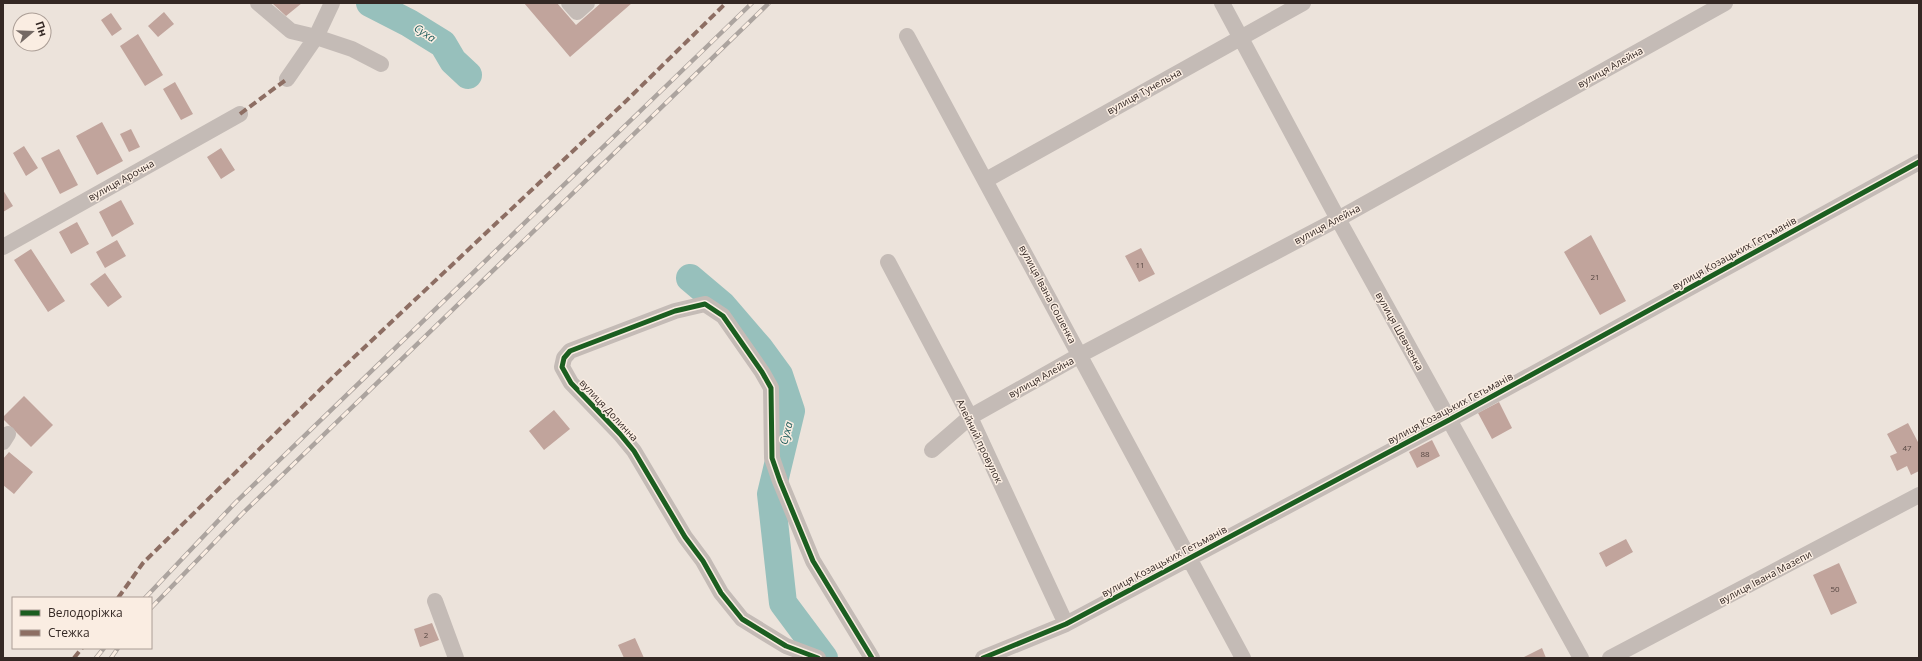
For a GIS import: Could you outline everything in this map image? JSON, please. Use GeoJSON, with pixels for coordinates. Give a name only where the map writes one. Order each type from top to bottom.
{"type":"FeatureCollection","features":[{"type":"Feature","properties":{"kind":"street"},"geometry":{"type":"LineString","coordinates":[[258,3],[291,31],[316,37],[352,49],[381,64]]}},
{"type":"Feature","properties":{"kind":"street"},"geometry":{"type":"LineString","coordinates":[[286,79],[316,37],[332,3]]}},
{"type":"Feature","properties":{"kind":"street"},"geometry":{"type":"LineString","coordinates":[[569,3],[577,12],[587,3]]}},
{"type":"Feature","properties":{"kind":"street","name":"вулиця Шевченка"},"geometry":{"type":"LineString","coordinates":[[1222,3],[1338,219],[1581,658]]}},
{"type":"Feature","properties":{"kind":"street","name":"вулиця Тунельна"},"geometry":{"type":"LineString","coordinates":[[986,180],[1303,3]]}},
{"type":"Feature","properties":{"kind":"street","name":"вулиця Алейна"},"geometry":{"type":"LineString","coordinates":[[932,450],[970,417],[1080,355],[1338,219],[1726,3]]}},
{"type":"Feature","properties":{"kind":"street","name":"вулиця Івана Сошенка"},"geometry":{"type":"LineString","coordinates":[[908,36],[1188,559],[1243,658]]}},
{"type":"Feature","properties":{"kind":"street","name":"вулиця Арочна"},"geometry":{"type":"LineString","coordinates":[[3,247],[240,114]]}},
{"type":"Feature","properties":{"kind":"street","name":"вулиця Козацьких Гетьманів"},"geometry":{"type":"LineString","coordinates":[[983,658],[1066,624],[1449,420],[1919,162]]}},
{"type":"Feature","properties":{"kind":"street","name":"Алейний провулок"},"geometry":{"type":"LineString","coordinates":[[888,262],[970,417],[1066,624]]}},
{"type":"Feature","properties":{"kind":"street","name":"вулиця Долинна"},"geometry":{"type":"LineString","coordinates":[[818,658],[786,646],[742,618],[721,593],[702,561],[685,537],[634,451],[572,383],[562,367],[564,358],[570,351],[594,340],[675,311],[705,304],[723,316],[762,372],[771,388],[772,458],[780,482],[813,561],[872,658]]}},
{"type":"Feature","properties":{"kind":"street","name":"вулиця Івана Мазепи"},"geometry":{"type":"LineString","coordinates":[[1610,658],[1919,495]]}},
{"type":"Feature","properties":{"kind":"street"},"geometry":{"type":"LineString","coordinates":[[435,601],[456,658]]}},
{"type":"Feature","properties":{"kind":"building"},"geometry":{"type":"Polygon","coordinates":[[[272,3],[302,3],[286,16],[272,3]]]}},
{"type":"Feature","properties":{"kind":"building"},"geometry":{"type":"Polygon","coordinates":[[[524,3],[557,3],[576,25],[601,3],[632,3],[570,57],[524,3]]]}},
{"type":"Feature","properties":{"kind":"building"},"geometry":{"type":"Polygon","coordinates":[[[164,12],[174,24],[158,37],[148,26],[164,12]]]}},
{"type":"Feature","properties":{"kind":"building"},"geometry":{"type":"Polygon","coordinates":[[[111,13],[122,29],[112,36],[101,20],[111,13]]]}},
{"type":"Feature","properties":{"kind":"building"},"geometry":{"type":"Polygon","coordinates":[[[138,34],[163,75],[145,86],[120,46],[138,34]]]}},
{"type":"Feature","properties":{"kind":"building"},"geometry":{"type":"Polygon","coordinates":[[[175,82],[193,114],[181,120],[163,89],[175,82]]]}},
{"type":"Feature","properties":{"kind":"building"},"geometry":{"type":"Polygon","coordinates":[[[102,122],[123,161],[97,175],[76,136],[102,122]]]}},
{"type":"Feature","properties":{"kind":"building"},"geometry":{"type":"Polygon","coordinates":[[[131,129],[140,147],[129,152],[120,134],[131,129]]]}},
{"type":"Feature","properties":{"kind":"building"},"geometry":{"type":"Polygon","coordinates":[[[24,146],[38,168],[26,176],[13,153],[24,146]]]}},
{"type":"Feature","properties":{"kind":"building"},"geometry":{"type":"Polygon","coordinates":[[[221,148],[235,170],[221,179],[207,157],[221,148]]]}},
{"type":"Feature","properties":{"kind":"building"},"geometry":{"type":"Polygon","coordinates":[[[59,149],[78,185],[60,194],[41,158],[59,149]]]}},
{"type":"Feature","properties":{"kind":"building"},"geometry":{"type":"Polygon","coordinates":[[[3,190],[13,206],[3,212],[3,190]]]}},
{"type":"Feature","properties":{"kind":"building"},"geometry":{"type":"Polygon","coordinates":[[[121,200],[134,224],[112,237],[99,212],[121,200]]]}},
{"type":"Feature","properties":{"kind":"building"},"geometry":{"type":"Polygon","coordinates":[[[77,222],[89,244],[71,254],[59,232],[77,222]]]}},
{"type":"Feature","properties":{"kind":"building"},"geometry":{"type":"Polygon","coordinates":[[[1591,235],[1626,301],[1600,315],[1564,252],[1591,235]]]}},
{"type":"Feature","properties":{"kind":"building"},"geometry":{"type":"Polygon","coordinates":[[[117,240],[126,256],[105,268],[96,252],[117,240]]]}},
{"type":"Feature","properties":{"kind":"building"},"geometry":{"type":"Polygon","coordinates":[[[1141,248],[1155,274],[1139,282],[1125,256],[1141,248]]]}},
{"type":"Feature","properties":{"kind":"building"},"geometry":{"type":"Polygon","coordinates":[[[31,249],[65,301],[48,312],[14,260],[31,249]]]}},
{"type":"Feature","properties":{"kind":"building"},"geometry":{"type":"Polygon","coordinates":[[[105,273],[122,297],[108,307],[90,284],[105,273]]]}},
{"type":"Feature","properties":{"kind":"building"},"geometry":{"type":"Polygon","coordinates":[[[24,396],[53,425],[31,447],[3,419],[3,417],[24,396]]]}},
{"type":"Feature","properties":{"kind":"building"},"geometry":{"type":"Polygon","coordinates":[[[1499,402],[1512,428],[1492,439],[1478,413],[1499,402]]]}},
{"type":"Feature","properties":{"kind":"building"},"geometry":{"type":"Polygon","coordinates":[[[554,410],[570,429],[544,450],[529,431],[554,410]]]}},
{"type":"Feature","properties":{"kind":"building"},"geometry":{"type":"Polygon","coordinates":[[[1908,423],[1919,444],[1919,471],[1911,475],[1907,466],[1897,471],[1890,456],[1897,453],[1887,434],[1908,423]]]}},
{"type":"Feature","properties":{"kind":"building"},"geometry":{"type":"Polygon","coordinates":[[[1432,440],[1440,456],[1417,468],[1409,452],[1432,440]]]}},
{"type":"Feature","properties":{"kind":"building"},"geometry":{"type":"Polygon","coordinates":[[[9,452],[33,472],[14,494],[3,485],[3,459],[9,452]]]}},
{"type":"Feature","properties":{"kind":"building"},"geometry":{"type":"Polygon","coordinates":[[[1626,539],[1633,552],[1606,567],[1599,553],[1626,539]]]}},
{"type":"Feature","properties":{"kind":"building"},"geometry":{"type":"Polygon","coordinates":[[[1839,563],[1857,603],[1831,615],[1813,575],[1839,563]]]}},
{"type":"Feature","properties":{"kind":"building"},"geometry":{"type":"Polygon","coordinates":[[[432,623],[439,640],[420,647],[414,629],[432,623]]]}},
{"type":"Feature","properties":{"kind":"building"},"geometry":{"type":"Polygon","coordinates":[[[635,638],[644,658],[624,658],[618,645],[635,638]]]}},
{"type":"Feature","properties":{"kind":"building"},"geometry":{"type":"Polygon","coordinates":[[[1542,648],[1546,658],[1522,658],[1542,648]]]}},
{"type":"Feature","properties":{"kind":"waterway","name":"Суха"},"geometry":{"type":"LineString","coordinates":[[370,3],[409,23],[443,44],[453,61],[468,75]]}},
{"type":"Feature","properties":{"kind":"waterway","name":"Суха"},"geometry":{"type":"LineString","coordinates":[[690,278],[722,305],[760,349],[779,375],[791,411],[771,494],[783,603],[824,658]]}},
{"type":"Feature","properties":{"kind":"railway"},"geometry":{"type":"LineString","coordinates":[[146,597],[236,502],[752,3]]}},
{"type":"Feature","properties":{"kind":"railway"},"geometry":{"type":"LineString","coordinates":[[152,607],[243,513],[769,3]]}},
{"type":"Feature","properties":{"kind":"railway"},"geometry":{"type":"LineString","coordinates":[[96,658],[103,649]]}},
{"type":"Feature","properties":{"kind":"railway"},"geometry":{"type":"LineString","coordinates":[[111,658],[117,649]]}},
{"type":"Feature","properties":{"kind":"marked path"},"geometry":{"type":"LineString","coordinates":[[119,597],[143,563],[334,376],[623,104],[726,3]]}},
{"type":"Feature","properties":{"kind":"marked path"},"geometry":{"type":"LineString","coordinates":[[240,114],[287,79]]}},
{"type":"Feature","properties":{"kind":"marked path"},"geometry":{"type":"LineString","coordinates":[[74,658],[81,649]]}},
{"type":"Feature","properties":{"kind":"cycle path"},"geometry":{"type":"LineString","coordinates":[[983,658],[1066,624],[1449,420],[1919,162]]}},
{"type":"Feature","properties":{"kind":"cycle path"},"geometry":{"type":"LineString","coordinates":[[818,658],[786,646],[742,619],[721,593],[703,561],[685,537],[634,451],[620,434],[571,383],[562,367],[564,358],[570,351],[675,311],[705,304],[723,316],[762,372],[771,388],[772,458],[813,561],[872,658]]}}]}
